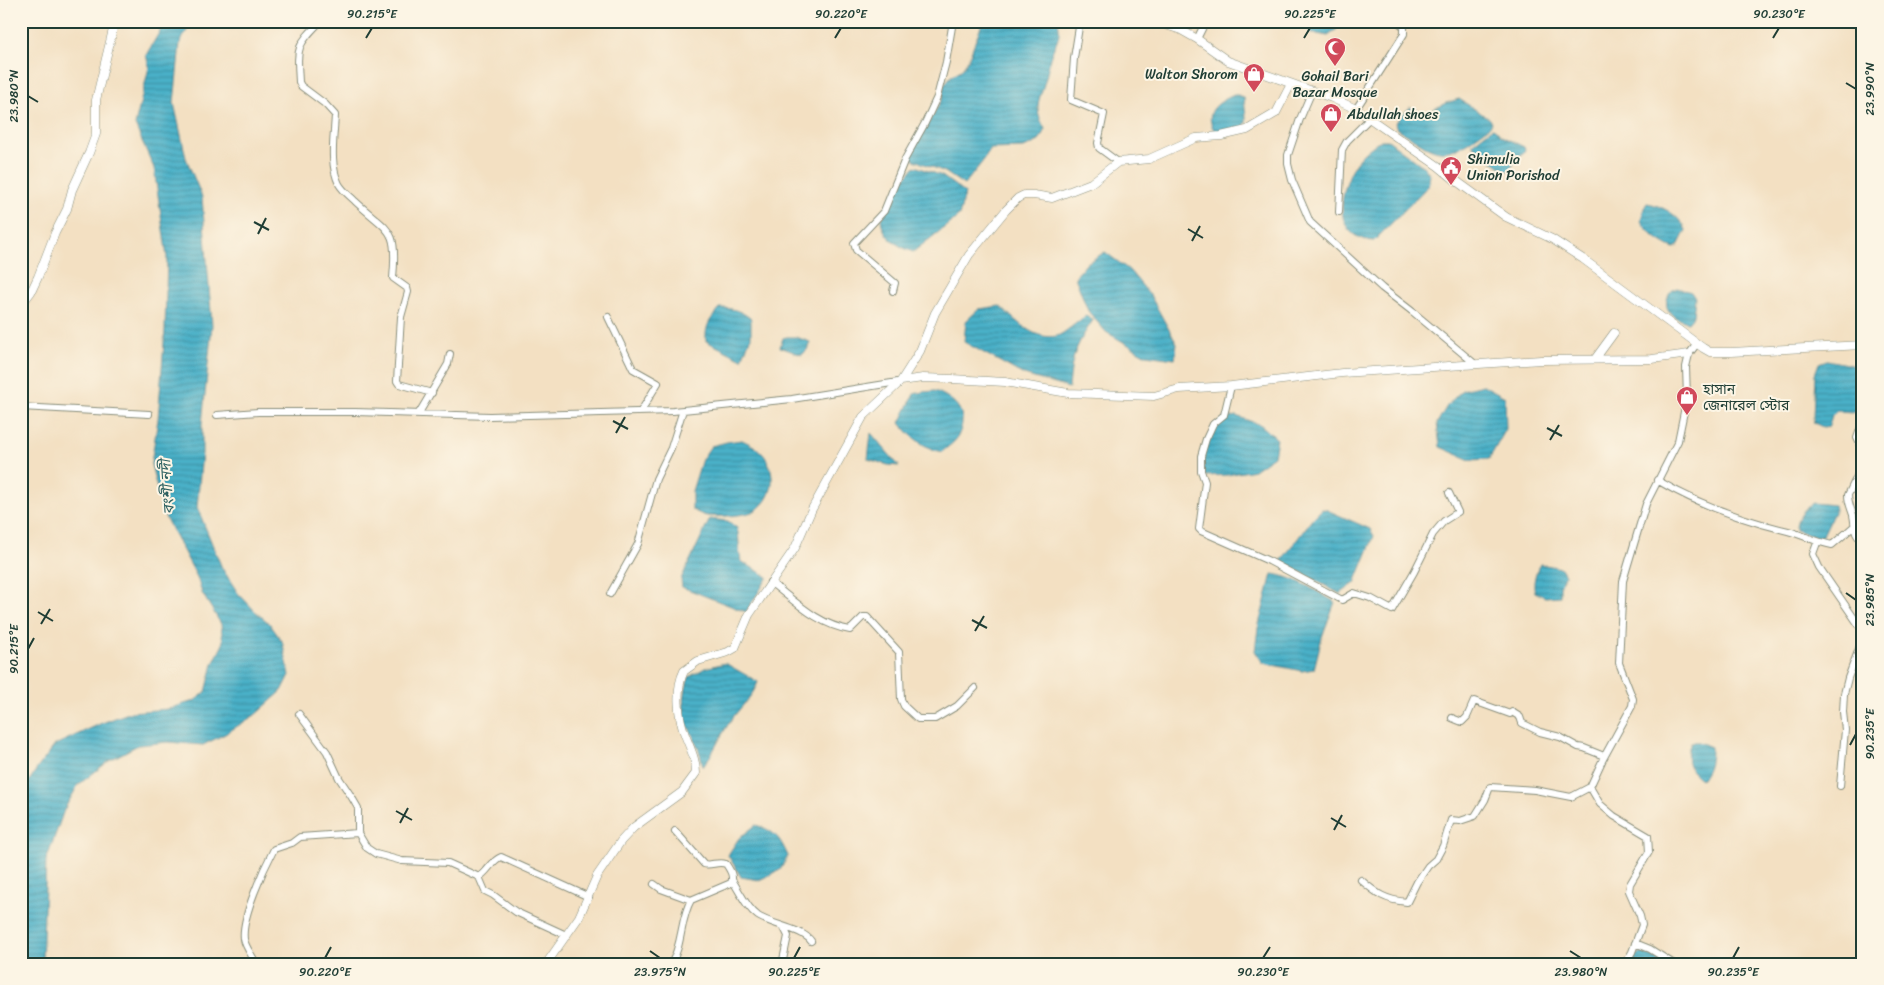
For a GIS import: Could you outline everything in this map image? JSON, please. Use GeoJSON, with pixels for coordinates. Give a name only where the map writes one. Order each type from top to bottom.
{"type":"FeatureCollection","features":[{"type":"Feature","properties":{"kind":"street"},"geometry":{"type":"LineString","coordinates":[[21,305],[31,292],[38,277],[96,134],[96,100],[115,21]]}},
{"type":"Feature","properties":{"kind":"street"},"geometry":{"type":"LineString","coordinates":[[321,21],[303,40],[299,49],[299,82],[301,86],[325,104],[335,115],[333,147],[335,174],[340,187],[392,234],[395,246],[393,278],[406,288],[408,292],[401,317],[397,381],[399,384],[432,392]]}},
{"type":"Feature","properties":{"kind":"street"},"geometry":{"type":"LineString","coordinates":[[893,291],[895,283],[856,250],[854,243],[884,211],[905,159],[937,97],[946,62],[953,21]]}},
{"type":"Feature","properties":{"kind":"street"},"geometry":{"type":"LineString","coordinates":[[1080,21],[1074,58],[1071,100],[1104,114],[1098,143],[1099,148],[1118,162]]}},
{"type":"Feature","properties":{"kind":"street"},"geometry":{"type":"LineString","coordinates":[[1154,21],[1167,23],[1181,30],[1228,61],[1332,98],[1356,109],[1438,166],[1506,217],[1552,239],[1583,259],[1696,345],[1710,352],[1863,345]]}},
{"type":"Feature","properties":{"kind":"street"},"geometry":{"type":"LineString","coordinates":[[1197,39],[1206,21]]}},
{"type":"Feature","properties":{"kind":"street"},"geometry":{"type":"LineString","coordinates":[[1356,109],[1404,34],[1404,27],[1397,21]]}},
{"type":"Feature","properties":{"kind":"street"},"geometry":{"type":"LineString","coordinates":[[546,964],[578,917],[597,876],[621,841],[634,826],[682,792],[695,774],[693,755],[680,719],[679,696],[683,673],[692,664],[735,648],[740,640],[748,615],[795,548],[812,508],[863,417],[900,381],[920,351],[935,313],[970,255],[1006,210],[1018,198],[1024,195],[1052,198],[1082,188],[1118,162],[1149,159],[1196,138],[1221,136],[1247,130],[1276,113],[1291,84]]}},
{"type":"Feature","properties":{"kind":"street"},"geometry":{"type":"LineString","coordinates":[[1312,91],[1288,155],[1292,180],[1310,222],[1382,288],[1474,363]]}},
{"type":"Feature","properties":{"kind":"street"},"geometry":{"type":"LineString","coordinates":[[1339,212],[1342,150],[1347,141],[1369,119]]}},
{"type":"Feature","properties":{"kind":"street"},"geometry":{"type":"LineString","coordinates":[[608,317],[633,369],[658,383],[640,411]]}},
{"type":"Feature","properties":{"kind":"street"},"geometry":{"type":"LineString","coordinates":[[1595,359],[1614,333]]}},
{"type":"Feature","properties":{"kind":"street"},"geometry":{"type":"LineString","coordinates":[[1361,880],[1375,892],[1389,900],[1407,902],[1417,882],[1428,866],[1436,859],[1443,846],[1451,820],[1460,821],[1476,816],[1490,787],[1535,790],[1571,797],[1590,788],[1604,756],[1632,706],[1633,699],[1618,663],[1623,581],[1646,504],[1678,441],[1687,397],[1686,367],[1689,354],[1696,345]]}},
{"type":"Feature","properties":{"kind":"street"},"geometry":{"type":"LineString","coordinates":[[419,413],[448,364],[450,354]]}},
{"type":"Feature","properties":{"kind":"street"},"geometry":{"type":"LineString","coordinates":[[217,415],[258,412],[419,413],[490,416],[683,410],[792,399],[923,378],[1005,382],[1068,393],[1154,396],[1179,389],[1231,386],[1342,372],[1474,363],[1652,359],[1689,354]]}},
{"type":"Feature","properties":{"kind":"street"},"geometry":{"type":"LineString","coordinates":[[1231,386],[1224,415],[1213,424],[1201,456],[1201,471],[1205,482],[1199,529],[1201,531],[1269,561],[1342,600],[1354,593],[1370,598],[1392,610],[1433,534],[1444,521],[1458,512],[1449,493]]}},
{"type":"Feature","properties":{"kind":"street"},"geometry":{"type":"LineString","coordinates":[[21,407],[149,414]]}},
{"type":"Feature","properties":{"kind":"street"},"geometry":{"type":"LineString","coordinates":[[610,594],[638,544],[656,479],[670,448],[683,410]]}},
{"type":"Feature","properties":{"kind":"street"},"geometry":{"type":"LineString","coordinates":[[1863,421],[1857,438],[1863,450]]}},
{"type":"Feature","properties":{"kind":"street"},"geometry":{"type":"LineString","coordinates":[[1863,464],[1848,495],[1853,514],[1855,534],[1863,542]]}},
{"type":"Feature","properties":{"kind":"street"},"geometry":{"type":"LineString","coordinates":[[1657,480],[1677,492],[1704,503],[1769,528],[1808,537],[1818,543],[1832,545],[1853,527]]}},
{"type":"Feature","properties":{"kind":"street"},"geometry":{"type":"LineString","coordinates":[[1818,543],[1813,554],[1819,567],[1863,631]]}},
{"type":"Feature","properties":{"kind":"street"},"geometry":{"type":"LineString","coordinates":[[770,582],[818,619],[834,626],[850,630],[863,617],[867,617],[899,652],[901,698],[904,706],[918,719],[935,719],[957,706],[975,688]]}},
{"type":"Feature","properties":{"kind":"street"},"geometry":{"type":"LineString","coordinates":[[1840,786],[1845,730],[1844,694],[1863,638]]}},
{"type":"Feature","properties":{"kind":"street"},"geometry":{"type":"LineString","coordinates":[[1452,718],[1462,722],[1467,717],[1474,701],[1510,714],[1512,712],[1520,717],[1522,723],[1529,727],[1560,737],[1578,747],[1604,756]]}},
{"type":"Feature","properties":{"kind":"street"},"geometry":{"type":"LineString","coordinates":[[299,714],[327,752],[339,778],[352,796],[358,808],[358,833],[367,848],[376,854],[402,861],[448,863],[479,877],[485,891],[512,910],[566,935]]}},
{"type":"Feature","properties":{"kind":"street"},"geometry":{"type":"LineString","coordinates":[[1590,788],[1600,804],[1607,810],[1648,836],[1649,852],[1630,884],[1629,891],[1642,925],[1625,964]]}},
{"type":"Feature","properties":{"kind":"street"},"geometry":{"type":"LineString","coordinates":[[675,830],[704,864],[721,862],[726,864],[732,880],[751,909],[759,916],[784,928],[800,932],[808,936],[811,941]]}},
{"type":"Feature","properties":{"kind":"street"},"geometry":{"type":"LineString","coordinates":[[256,964],[244,940],[245,927],[255,893],[274,849],[292,843],[300,837],[358,833]]}},
{"type":"Feature","properties":{"kind":"street"},"geometry":{"type":"LineString","coordinates":[[479,877],[485,874],[495,861],[501,857],[588,897]]}},
{"type":"Feature","properties":{"kind":"street"},"geometry":{"type":"LineString","coordinates":[[671,964],[680,942],[686,911],[691,900],[731,883],[732,880]]}},
{"type":"Feature","properties":{"kind":"street"},"geometry":{"type":"LineString","coordinates":[[654,884],[691,900]]}},
{"type":"Feature","properties":{"kind":"street"},"geometry":{"type":"LineString","coordinates":[[783,960],[788,936],[784,928]]}},
{"type":"Feature","properties":{"kind":"street"},"geometry":{"type":"LineString","coordinates":[[1635,943],[1674,964]]}},
{"type":"Feature","properties":{"kind":"water","name":"বংশী নদী"},"geometry":{"type":"Polygon","coordinates":[[[166,21],[192,21],[180,43],[174,103],[186,158],[202,197],[212,325],[202,424],[202,453],[197,507],[222,568],[238,593],[269,623],[282,641],[290,675],[282,691],[255,715],[225,734],[203,745],[168,742],[138,745],[110,760],[78,785],[64,810],[46,861],[42,964],[21,964],[21,794],[36,770],[55,745],[102,723],[131,712],[168,709],[194,701],[206,692],[213,664],[223,644],[221,624],[202,593],[197,577],[163,513],[151,464],[158,419],[165,330],[167,257],[154,168],[135,125],[149,67],[146,55],[166,21]]]}},
{"type":"Feature","properties":{"kind":"water"},"geometry":{"type":"Polygon","coordinates":[[[983,21],[1058,21],[1059,32],[1038,103],[1039,114],[1045,129],[1039,141],[1024,148],[990,149],[964,185],[945,172],[912,159],[911,153],[942,99],[944,85],[951,76],[961,70],[968,60],[983,21]]]}},
{"type":"Feature","properties":{"kind":"water"},"geometry":{"type":"Polygon","coordinates":[[[1298,21],[1342,21],[1335,31],[1328,36],[1312,33],[1298,21]]]}},
{"type":"Feature","properties":{"kind":"water"},"geometry":{"type":"Polygon","coordinates":[[[1234,95],[1244,98],[1246,123],[1243,128],[1216,133],[1210,120],[1211,114],[1217,105],[1234,95]]]}},
{"type":"Feature","properties":{"kind":"water"},"geometry":{"type":"Polygon","coordinates":[[[1459,99],[1490,119],[1492,123],[1462,146],[1452,150],[1435,150],[1397,129],[1395,123],[1410,107],[1426,113],[1459,99]]]}},
{"type":"Feature","properties":{"kind":"water"},"geometry":{"type":"Polygon","coordinates":[[[1492,128],[1501,136],[1524,147],[1525,150],[1508,171],[1473,146],[1473,143],[1492,128]]]}},
{"type":"Feature","properties":{"kind":"water"},"geometry":{"type":"Polygon","coordinates":[[[1381,140],[1388,140],[1424,167],[1430,175],[1428,186],[1374,241],[1360,238],[1350,231],[1344,221],[1342,210],[1346,184],[1357,161],[1365,152],[1381,140]]]}},
{"type":"Feature","properties":{"kind":"water"},"geometry":{"type":"Polygon","coordinates":[[[915,166],[942,176],[965,193],[959,216],[913,252],[901,247],[888,236],[881,220],[904,179],[915,166]]]}},
{"type":"Feature","properties":{"kind":"water"},"geometry":{"type":"Polygon","coordinates":[[[1647,203],[1659,206],[1670,212],[1683,225],[1686,230],[1678,246],[1674,248],[1655,237],[1641,221],[1647,203]]]}},
{"type":"Feature","properties":{"kind":"water"},"geometry":{"type":"Polygon","coordinates":[[[1105,252],[1129,270],[1150,295],[1177,344],[1175,359],[1146,355],[1106,332],[1088,311],[1075,277],[1087,263],[1105,252]]]}},
{"type":"Feature","properties":{"kind":"water"},"geometry":{"type":"Polygon","coordinates":[[[1677,288],[1691,292],[1695,298],[1693,316],[1688,322],[1671,314],[1667,306],[1668,297],[1672,290],[1677,288]]]}},
{"type":"Feature","properties":{"kind":"water"},"geometry":{"type":"Polygon","coordinates":[[[1000,306],[1026,328],[1049,337],[1060,335],[1086,316],[1093,320],[1075,352],[1069,388],[1024,375],[964,342],[966,321],[979,309],[1000,306]]]}},
{"type":"Feature","properties":{"kind":"water"},"geometry":{"type":"Polygon","coordinates":[[[720,308],[737,310],[751,319],[751,337],[742,359],[706,341],[706,331],[709,323],[720,308]]]}},
{"type":"Feature","properties":{"kind":"water"},"geometry":{"type":"Polygon","coordinates":[[[796,337],[810,342],[807,350],[802,355],[780,347],[783,338],[796,337]]]}},
{"type":"Feature","properties":{"kind":"water"},"geometry":{"type":"Polygon","coordinates":[[[1827,360],[1856,366],[1861,393],[1858,409],[1854,412],[1837,411],[1832,415],[1829,426],[1823,427],[1814,423],[1813,417],[1815,374],[1819,363],[1827,360]]]}},
{"type":"Feature","properties":{"kind":"water"},"geometry":{"type":"Polygon","coordinates":[[[1483,385],[1505,397],[1506,429],[1489,459],[1470,460],[1440,447],[1437,423],[1447,406],[1462,390],[1483,385]]]}},
{"type":"Feature","properties":{"kind":"water"},"geometry":{"type":"Polygon","coordinates":[[[935,391],[955,403],[962,415],[961,429],[957,438],[942,452],[929,448],[918,441],[900,423],[914,394],[935,391]]]}},
{"type":"Feature","properties":{"kind":"water"},"geometry":{"type":"Polygon","coordinates":[[[1236,416],[1261,425],[1277,439],[1274,456],[1254,470],[1227,475],[1204,476],[1203,455],[1214,425],[1226,418],[1236,416]]]}},
{"type":"Feature","properties":{"kind":"water"},"geometry":{"type":"Polygon","coordinates":[[[871,433],[899,466],[868,459],[871,433]]]}},
{"type":"Feature","properties":{"kind":"water"},"geometry":{"type":"Polygon","coordinates":[[[742,440],[759,450],[769,464],[772,481],[771,489],[763,504],[752,512],[732,516],[707,516],[692,510],[692,491],[702,459],[711,446],[742,440]]]}},
{"type":"Feature","properties":{"kind":"water"},"geometry":{"type":"Polygon","coordinates":[[[1813,503],[1834,505],[1835,510],[1823,535],[1817,538],[1796,530],[1801,514],[1813,503]]]}},
{"type":"Feature","properties":{"kind":"water"},"geometry":{"type":"Polygon","coordinates":[[[1322,509],[1370,529],[1374,536],[1355,583],[1340,594],[1281,561],[1322,509]]]}},
{"type":"Feature","properties":{"kind":"water"},"geometry":{"type":"Polygon","coordinates":[[[710,519],[728,521],[737,528],[741,561],[768,577],[746,612],[682,587],[681,579],[710,519]]]}},
{"type":"Feature","properties":{"kind":"water"},"geometry":{"type":"Polygon","coordinates":[[[1540,564],[1561,568],[1565,575],[1560,586],[1560,596],[1545,597],[1535,592],[1534,581],[1540,564]]]}},
{"type":"Feature","properties":{"kind":"water"},"geometry":{"type":"Polygon","coordinates":[[[1272,574],[1297,581],[1335,602],[1322,637],[1314,669],[1302,671],[1263,663],[1255,651],[1258,628],[1272,574]]]}},
{"type":"Feature","properties":{"kind":"water"},"geometry":{"type":"Polygon","coordinates":[[[725,663],[758,682],[753,693],[729,723],[703,767],[698,749],[685,718],[684,700],[686,688],[689,677],[705,668],[725,663]]]}},
{"type":"Feature","properties":{"kind":"water"},"geometry":{"type":"Polygon","coordinates":[[[1691,742],[1699,742],[1711,747],[1709,764],[1701,779],[1688,763],[1687,758],[1691,742]]]}},
{"type":"Feature","properties":{"kind":"water"},"geometry":{"type":"Polygon","coordinates":[[[756,825],[776,836],[788,856],[780,870],[759,880],[741,877],[728,855],[739,838],[756,825]]]}},
{"type":"Feature","properties":{"kind":"water"},"geometry":{"type":"Polygon","coordinates":[[[1641,953],[1653,956],[1663,964],[1631,964],[1636,956],[1641,953]]]}},
{"type":"Feature","properties":{"kind":"place","name":"Gohail Bari Bazar Mosque"},"geometry":{"type":"Point","coordinates":[1335,67]}},
{"type":"Feature","properties":{"kind":"place","name":"Walton Shorom"},"geometry":{"type":"Point","coordinates":[1254,93]}},
{"type":"Feature","properties":{"kind":"place","name":"Abdullah shoes"},"geometry":{"type":"Point","coordinates":[1331,133]}},
{"type":"Feature","properties":{"kind":"place","name":"Shimulia Union Porishod"},"geometry":{"type":"Point","coordinates":[1451,186]}},
{"type":"Feature","properties":{"kind":"place","name":"হাসান জেনারেল স্টোর"},"geometry":{"type":"Point","coordinates":[1687,416]}}]}
